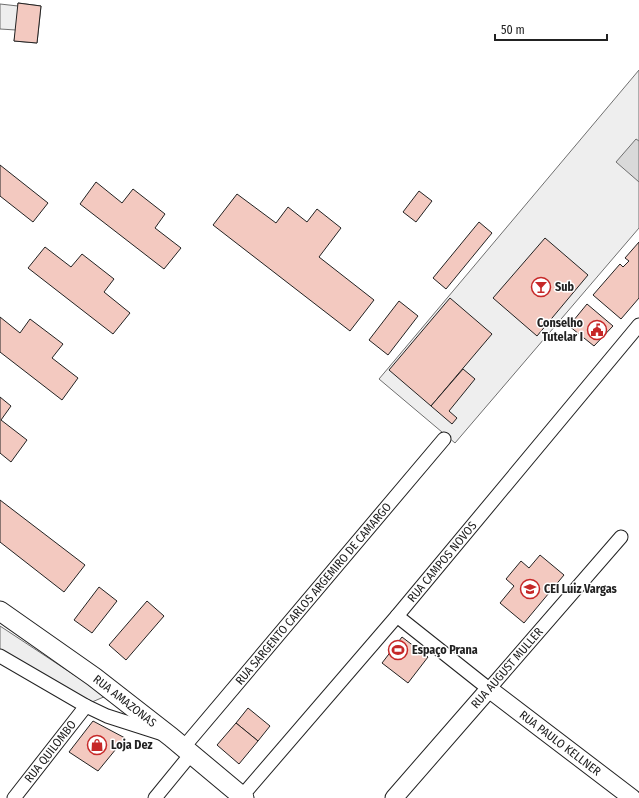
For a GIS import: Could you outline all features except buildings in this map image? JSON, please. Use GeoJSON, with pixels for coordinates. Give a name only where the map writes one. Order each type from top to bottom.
{"type":"FeatureCollection","features":[{"type":"Feature","properties":{"kind":"main road","name":"RUA AMAZONAS"},"geometry":{"type":"LineString","coordinates":[[0,611],[119,697],[182,746],[243,797]]}},
{"type":"Feature","properties":{"kind":"street","name":"RUA CAMPOS NOVOS"},"geometry":{"type":"LineString","coordinates":[[243,797],[397,616],[639,325]]}},
{"type":"Feature","properties":{"kind":"street","name":"RUA SARGENTO CARLOS ARGEMIRO DE CAMARGO"},"geometry":{"type":"LineString","coordinates":[[155,798],[182,746],[444,439]]}},
{"type":"Feature","properties":{"kind":"street","name":"RUA AUGUST MULLER"},"geometry":{"type":"LineString","coordinates":[[394,798],[621,537]]}},
{"type":"Feature","properties":{"kind":"street"},"geometry":{"type":"LineString","coordinates":[[397,616],[489,689]]}},
{"type":"Feature","properties":{"kind":"street"},"geometry":{"type":"LineString","coordinates":[[0,656],[86,706],[182,746]]}},
{"type":"Feature","properties":{"kind":"street","name":"RUA PAULO KELLNER"},"geometry":{"type":"LineString","coordinates":[[489,689],[632,798]]}},
{"type":"Feature","properties":{"kind":"street"},"geometry":{"type":"LineString","coordinates":[[107,716],[119,697]]}},
{"type":"Feature","properties":{"kind":"street","name":"RUA QUILOMBO"},"geometry":{"type":"LineString","coordinates":[[14,798],[86,706]]}},
{"type":"Feature","properties":{"kind":"shaded area"},"geometry":{"type":"Polygon","coordinates":[[[18,3],[41,6],[37,43],[14,41],[16,30],[0,29],[0,4],[18,6],[18,3]]]}},
{"type":"Feature","properties":{"kind":"shaded area"},"geometry":{"type":"Polygon","coordinates":[[[639,70],[639,228],[455,443],[379,379],[639,70]]]}},
{"type":"Feature","properties":{"kind":"shaded area"},"geometry":{"type":"Polygon","coordinates":[[[636,139],[639,141],[639,182],[616,162],[636,139]]]}},
{"type":"Feature","properties":{"kind":"shaded area"},"geometry":{"type":"Polygon","coordinates":[[[0,626],[106,696],[92,702],[73,696],[0,652],[0,626]]]}},
{"type":"Feature","properties":{"kind":"place","name":"Sub"},"geometry":{"type":"Point","coordinates":[541,287]}},
{"type":"Feature","properties":{"kind":"place","name":"Conselho Tutelar I"},"geometry":{"type":"Point","coordinates":[597,330]}},
{"type":"Feature","properties":{"kind":"place","name":"CEI Luiz Vargas"},"geometry":{"type":"Point","coordinates":[530,589]}},
{"type":"Feature","properties":{"kind":"place","name":"Espaço Prana"},"geometry":{"type":"Point","coordinates":[398,650]}},
{"type":"Feature","properties":{"kind":"place","name":"Loja Dez"},"geometry":{"type":"Point","coordinates":[97,745]}}]}
